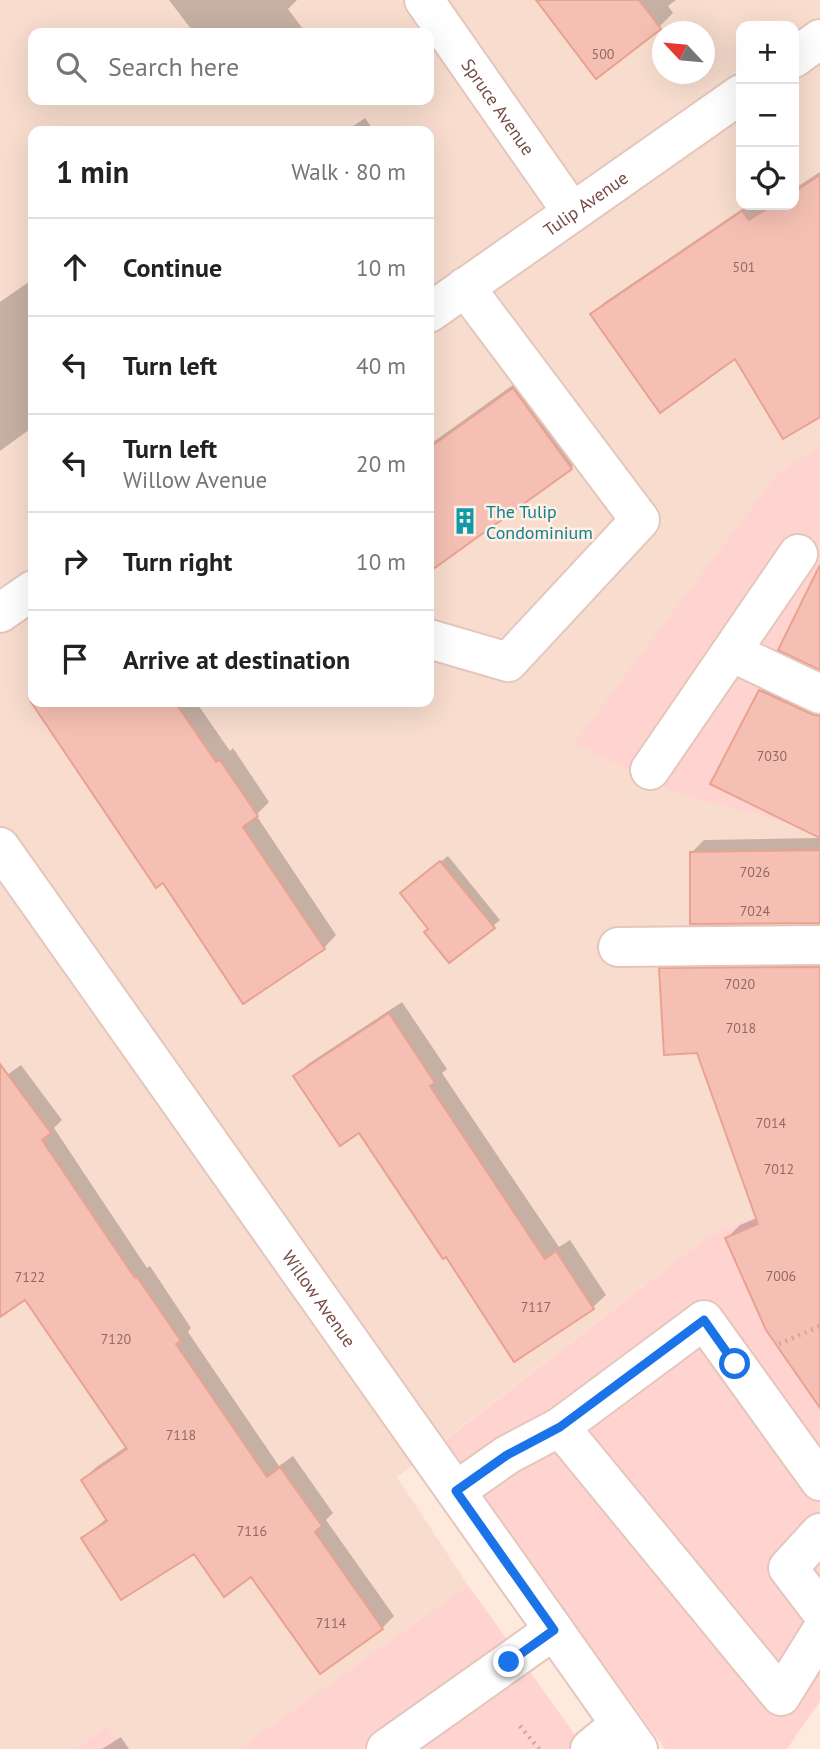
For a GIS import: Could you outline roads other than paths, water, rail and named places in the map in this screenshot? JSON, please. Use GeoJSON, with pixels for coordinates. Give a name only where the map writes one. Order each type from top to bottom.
{"type":"FeatureCollection","features":[{"type":"Feature","properties":{"kind":"street","name":"Spruce Avenue"},"geometry":{"type":"LineString","coordinates":[[424,0],[572,212]]}},
{"type":"Feature","properties":{"kind":"street"},"geometry":{"type":"LineString","coordinates":[[799,54],[820,39]]}},
{"type":"Feature","properties":{"kind":"street","name":"Tulip Avenue"},"geometry":{"type":"LineString","coordinates":[[434,309],[736,97]]}},
{"type":"Feature","properties":{"kind":"street"},"geometry":{"type":"LineString","coordinates":[[434,640],[508,662],[640,520],[465,287]]}},
{"type":"Feature","properties":{"kind":"street"},"geometry":{"type":"LineString","coordinates":[[650,770],[798,554]]}},
{"type":"Feature","properties":{"kind":"street"},"geometry":{"type":"LineString","coordinates":[[0,613],[28,593]]}},
{"type":"Feature","properties":{"kind":"street"},"geometry":{"type":"LineString","coordinates":[[732,652],[820,694]]}},
{"type":"Feature","properties":{"kind":"street","name":"Willow Avenue"},"geometry":{"type":"LineString","coordinates":[[0,847],[629,1736]]}},
{"type":"Feature","properties":{"kind":"street"},"geometry":{"type":"LineString","coordinates":[[618,947],[820,945]]}},
{"type":"Feature","properties":{"kind":"street"},"geometry":{"type":"LineString","coordinates":[[456,1491],[507,1455],[560,1427],[704,1320],[820,1481]]}},
{"type":"Feature","properties":{"kind":"street"},"geometry":{"type":"LineString","coordinates":[[560,1427],[781,1696],[809,1676],[820,1633]]}},
{"type":"Feature","properties":{"kind":"street"},"geometry":{"type":"LineString","coordinates":[[820,1533],[788,1568],[820,1610]]}},
{"type":"Feature","properties":{"kind":"street"},"geometry":{"type":"LineString","coordinates":[[386,1749],[554,1630]]}},
{"type":"Feature","properties":{"kind":"street"},"geometry":{"type":"LineString","coordinates":[[590,1749],[629,1736]]}},
{"type":"Feature","properties":{"kind":"place","name":"The Tulip Condominium"},"geometry":{"type":"Point","coordinates":[465,521]}}]}
